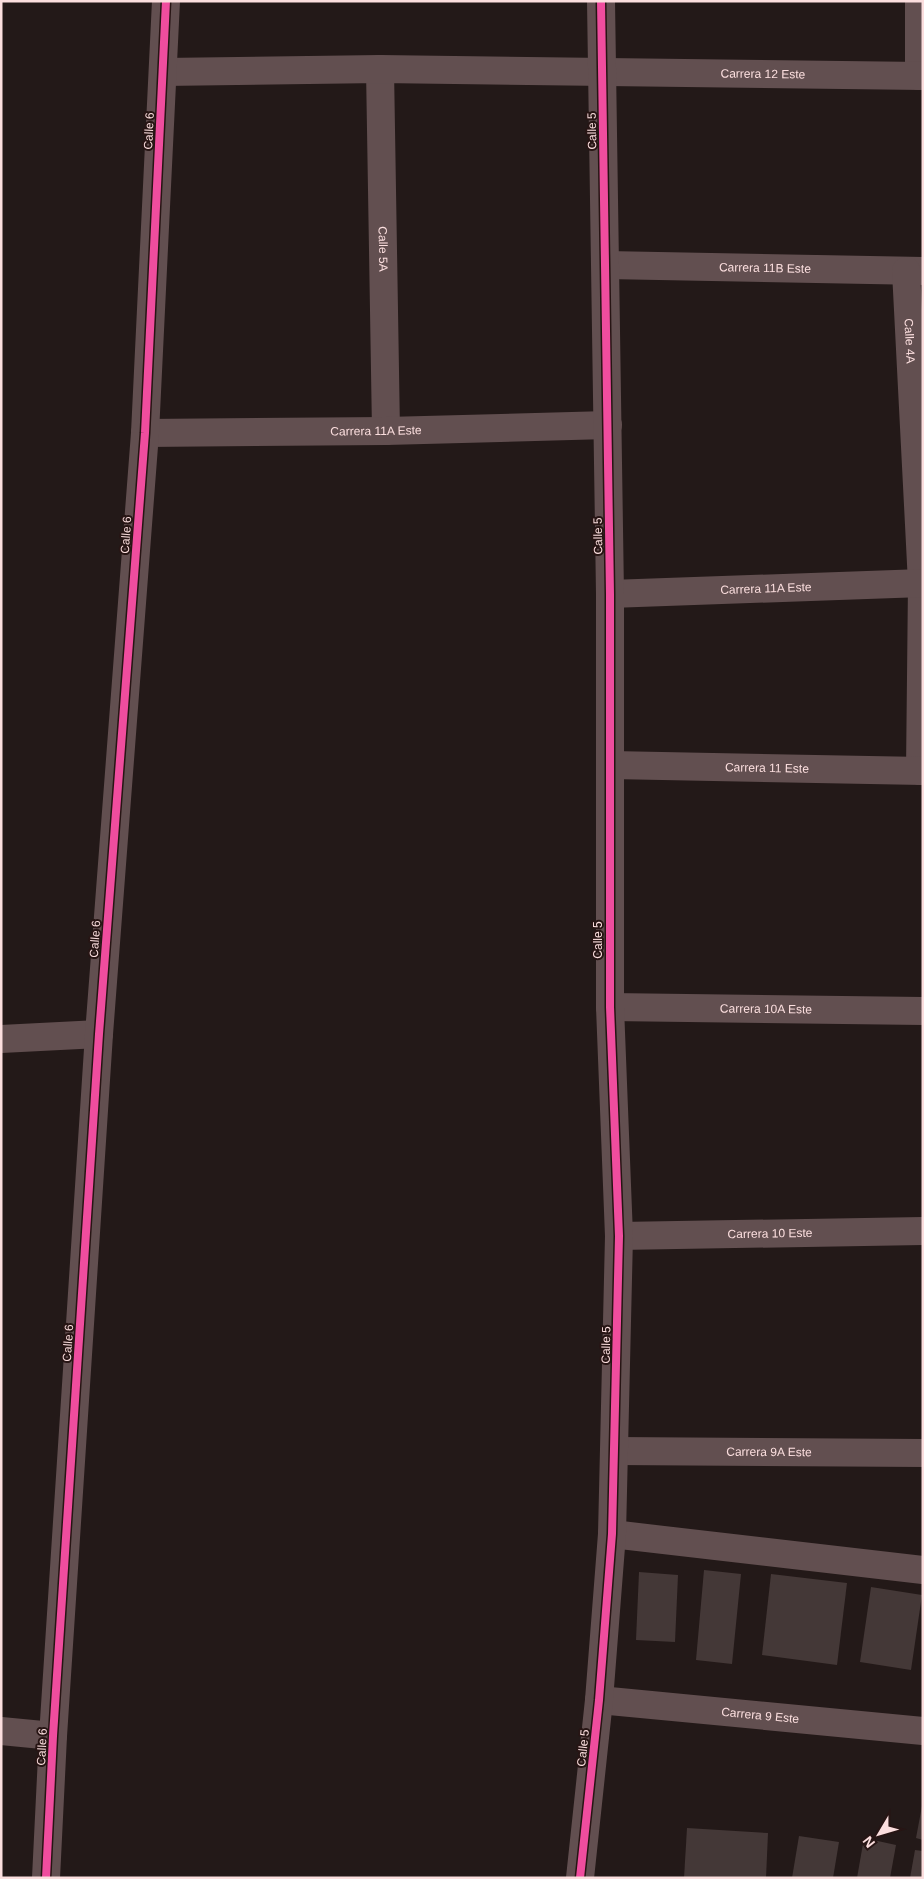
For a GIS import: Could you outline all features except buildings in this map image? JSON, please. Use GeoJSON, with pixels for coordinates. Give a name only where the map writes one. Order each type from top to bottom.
{"type":"FeatureCollection","features":[{"type":"Feature","properties":{"kind":"street","name":"Calle 6"},"geometry":{"type":"LineString","coordinates":[[46,1878],[53,1736],[99,1034],[145,433],[166,1]]}},
{"type":"Feature","properties":{"kind":"street","name":"Calle 5"},"geometry":{"type":"LineString","coordinates":[[580,1878],[599,1700],[612,1534],[619,1236],[610,1007],[610,594],[601,1]]}},
{"type":"Feature","properties":{"kind":"street"},"geometry":{"type":"LineString","coordinates":[[919,1],[921,76]]}},
{"type":"Feature","properties":{"kind":"street","name":"Carrera 12 Este"},"geometry":{"type":"LineString","coordinates":[[163,72],[380,68],[921,76]]}},
{"type":"Feature","properties":{"kind":"street","name":"Calle 5A"},"geometry":{"type":"LineString","coordinates":[[380,68],[386,430]]}},
{"type":"Feature","properties":{"kind":"street","name":"Carrera 11B Este"},"geometry":{"type":"LineString","coordinates":[[606,265],[914,271]]}},
{"type":"Feature","properties":{"kind":"street","name":"Calle 4A"},"geometry":{"type":"LineString","coordinates":[[914,271],[922,583],[921,771]]}},
{"type":"Feature","properties":{"kind":"street","name":"Carrera 11A Este"},"geometry":{"type":"LineString","coordinates":[[145,433],[608,425]]}},
{"type":"Feature","properties":{"kind":"street","name":"Carrera 11A Este"},"geometry":{"type":"LineString","coordinates":[[610,594],[922,583]]}},
{"type":"Feature","properties":{"kind":"street","name":"Carrera 11 Este"},"geometry":{"type":"LineString","coordinates":[[611,765],[921,771]]}},
{"type":"Feature","properties":{"kind":"street","name":"Carrera 10A Este"},"geometry":{"type":"LineString","coordinates":[[610,1007],[923,1011]]}},
{"type":"Feature","properties":{"kind":"street"},"geometry":{"type":"LineString","coordinates":[[1,1040],[99,1034]]}},
{"type":"Feature","properties":{"kind":"street","name":"Carrera 10 Este"},"geometry":{"type":"LineString","coordinates":[[619,1236],[923,1231]]}},
{"type":"Feature","properties":{"kind":"street","name":"Carrera 9A Este"},"geometry":{"type":"LineString","coordinates":[[615,1451],[923,1453]]}},
{"type":"Feature","properties":{"kind":"street"},"geometry":{"type":"LineString","coordinates":[[612,1534],[923,1570]]}},
{"type":"Feature","properties":{"kind":"street","name":"Carrera 9 Este"},"geometry":{"type":"LineString","coordinates":[[599,1700],[923,1732]]}},
{"type":"Feature","properties":{"kind":"street"},"geometry":{"type":"LineString","coordinates":[[1,1731],[53,1736]]}},
{"type":"Feature","properties":{"kind":"cycle path"},"geometry":{"type":"LineString","coordinates":[[46,1878],[53,1736],[99,1034],[145,433],[166,1]]}},
{"type":"Feature","properties":{"kind":"cycle path"},"geometry":{"type":"LineString","coordinates":[[580,1878],[599,1700],[612,1534],[619,1236],[610,1007],[610,594],[601,1]]}}]}
